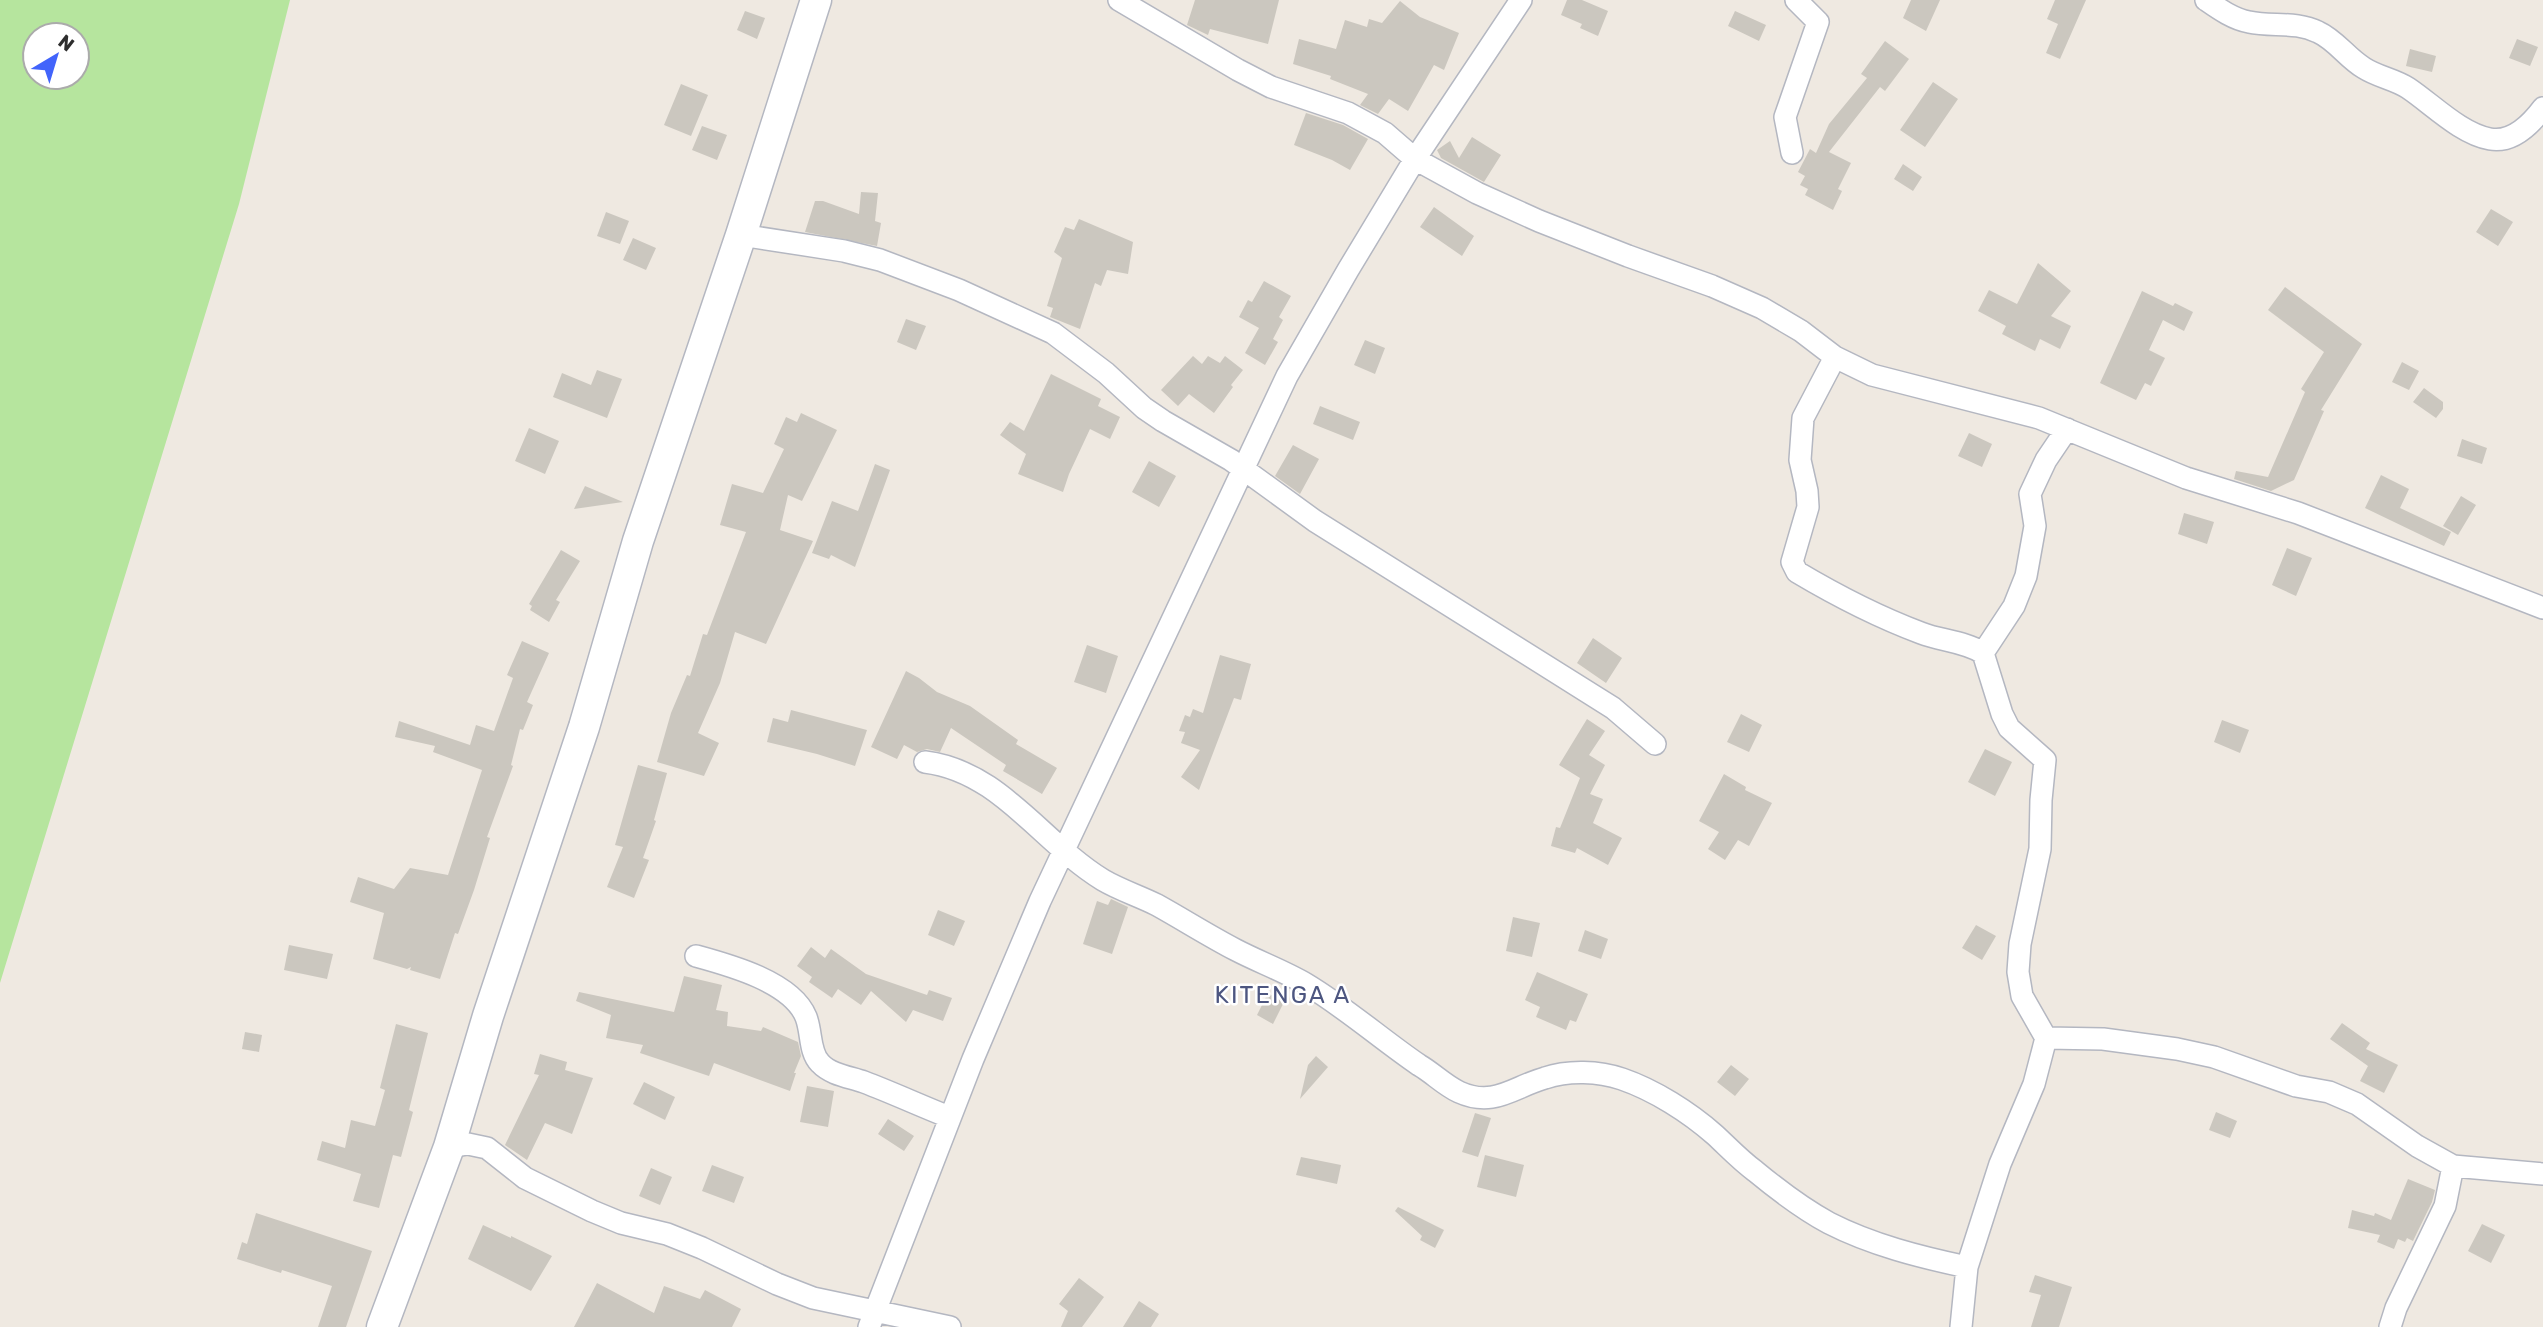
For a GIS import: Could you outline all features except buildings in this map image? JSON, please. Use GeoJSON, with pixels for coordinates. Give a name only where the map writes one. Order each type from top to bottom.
{"type":"FeatureCollection","features":[{"type":"Feature","properties":{"kind":"main road"},"geometry":{"type":"LineString","coordinates":[[382,1327],[449,1147],[488,1016],[584,727],[638,541],[741,235],[816,0]]}},
{"type":"Feature","properties":{"kind":"street"},"geometry":{"type":"LineString","coordinates":[[1119,0],[1271,87],[1348,113],[1385,133],[1415,159],[1477,193],[1538,221],[1712,286],[1762,308],[1801,331],[1835,357],[1872,376],[2039,418],[2186,478],[2298,513],[2543,608]]}},
{"type":"Feature","properties":{"kind":"street"},"geometry":{"type":"LineString","coordinates":[[872,1320],[949,1118],[1040,901],[1287,376],[1415,159],[1521,0]]}},
{"type":"Feature","properties":{"kind":"street"},"geometry":{"type":"LineString","coordinates":[[1792,153],[1785,117],[1818,22],[1796,0]]}},
{"type":"Feature","properties":{"kind":"street"},"geometry":{"type":"LineString","coordinates":[[2206,0],[2226,13],[2248,22],[2301,26],[2319,32],[2337,44],[2363,68],[2396,81],[2465,129],[2491,140],[2510,137],[2520,132],[2543,108]]}},
{"type":"Feature","properties":{"kind":"street"},"geometry":{"type":"LineString","coordinates":[[741,235],[844,251],[880,260],[959,290],[1053,333],[1163,421],[1231,460],[1327,528],[1614,708],[1655,744]]}},
{"type":"Feature","properties":{"kind":"street"},"geometry":{"type":"LineString","coordinates":[[1835,357],[1803,418],[1800,460],[1808,507],[1792,562],[1797,572],[1808,579],[1893,621],[1941,641],[1958,643],[1983,653]]}},
{"type":"Feature","properties":{"kind":"street"},"geometry":{"type":"LineString","coordinates":[[1961,1327],[1967,1267],[2000,1164],[2034,1084],[2046,1038],[2022,996],[2018,972],[2020,944],[2040,849],[2045,760],[2009,728],[2001,714],[1983,653],[2014,606],[2026,576],[2035,526],[2030,494],[2046,460],[2067,429]]}},
{"type":"Feature","properties":{"kind":"street"},"geometry":{"type":"LineString","coordinates":[[925,762],[944,764],[969,774],[999,792],[1063,851],[1105,881],[1302,982],[1335,1002],[1396,1050],[1461,1093],[1491,1098],[1507,1095],[1546,1077],[1571,1073],[1593,1073],[1619,1078],[1646,1089],[1692,1117],[1753,1170],[1829,1223],[1883,1245],[1967,1267]]}},
{"type":"Feature","properties":{"kind":"street"},"geometry":{"type":"LineString","coordinates":[[696,956],[731,965],[771,984],[795,1000],[805,1015],[812,1036],[813,1054],[821,1065],[949,1118]]}},
{"type":"Feature","properties":{"kind":"street"},"geometry":{"type":"LineString","coordinates":[[2046,1038],[2103,1039],[2214,1057],[2296,1086],[2329,1092],[2357,1104],[2417,1146],[2453,1166],[2543,1174]]}},
{"type":"Feature","properties":{"kind":"street"},"geometry":{"type":"LineString","coordinates":[[449,1147],[468,1144],[487,1148],[525,1178],[602,1215],[702,1248],[777,1284],[872,1320],[950,1327]]}},
{"type":"Feature","properties":{"kind":"street"},"geometry":{"type":"LineString","coordinates":[[2390,1327],[2396,1308],[2445,1206],[2453,1166]]}},
{"type":"Feature","properties":{"kind":"green space"},"geometry":{"type":"Polygon","coordinates":[[[0,0],[290,0],[239,204],[0,983],[0,0]]]}},
{"type":"Feature","properties":{"kind":"district","name":"KITENGA A"},"geometry":{"type":"Point","coordinates":[1283,995]}}]}
